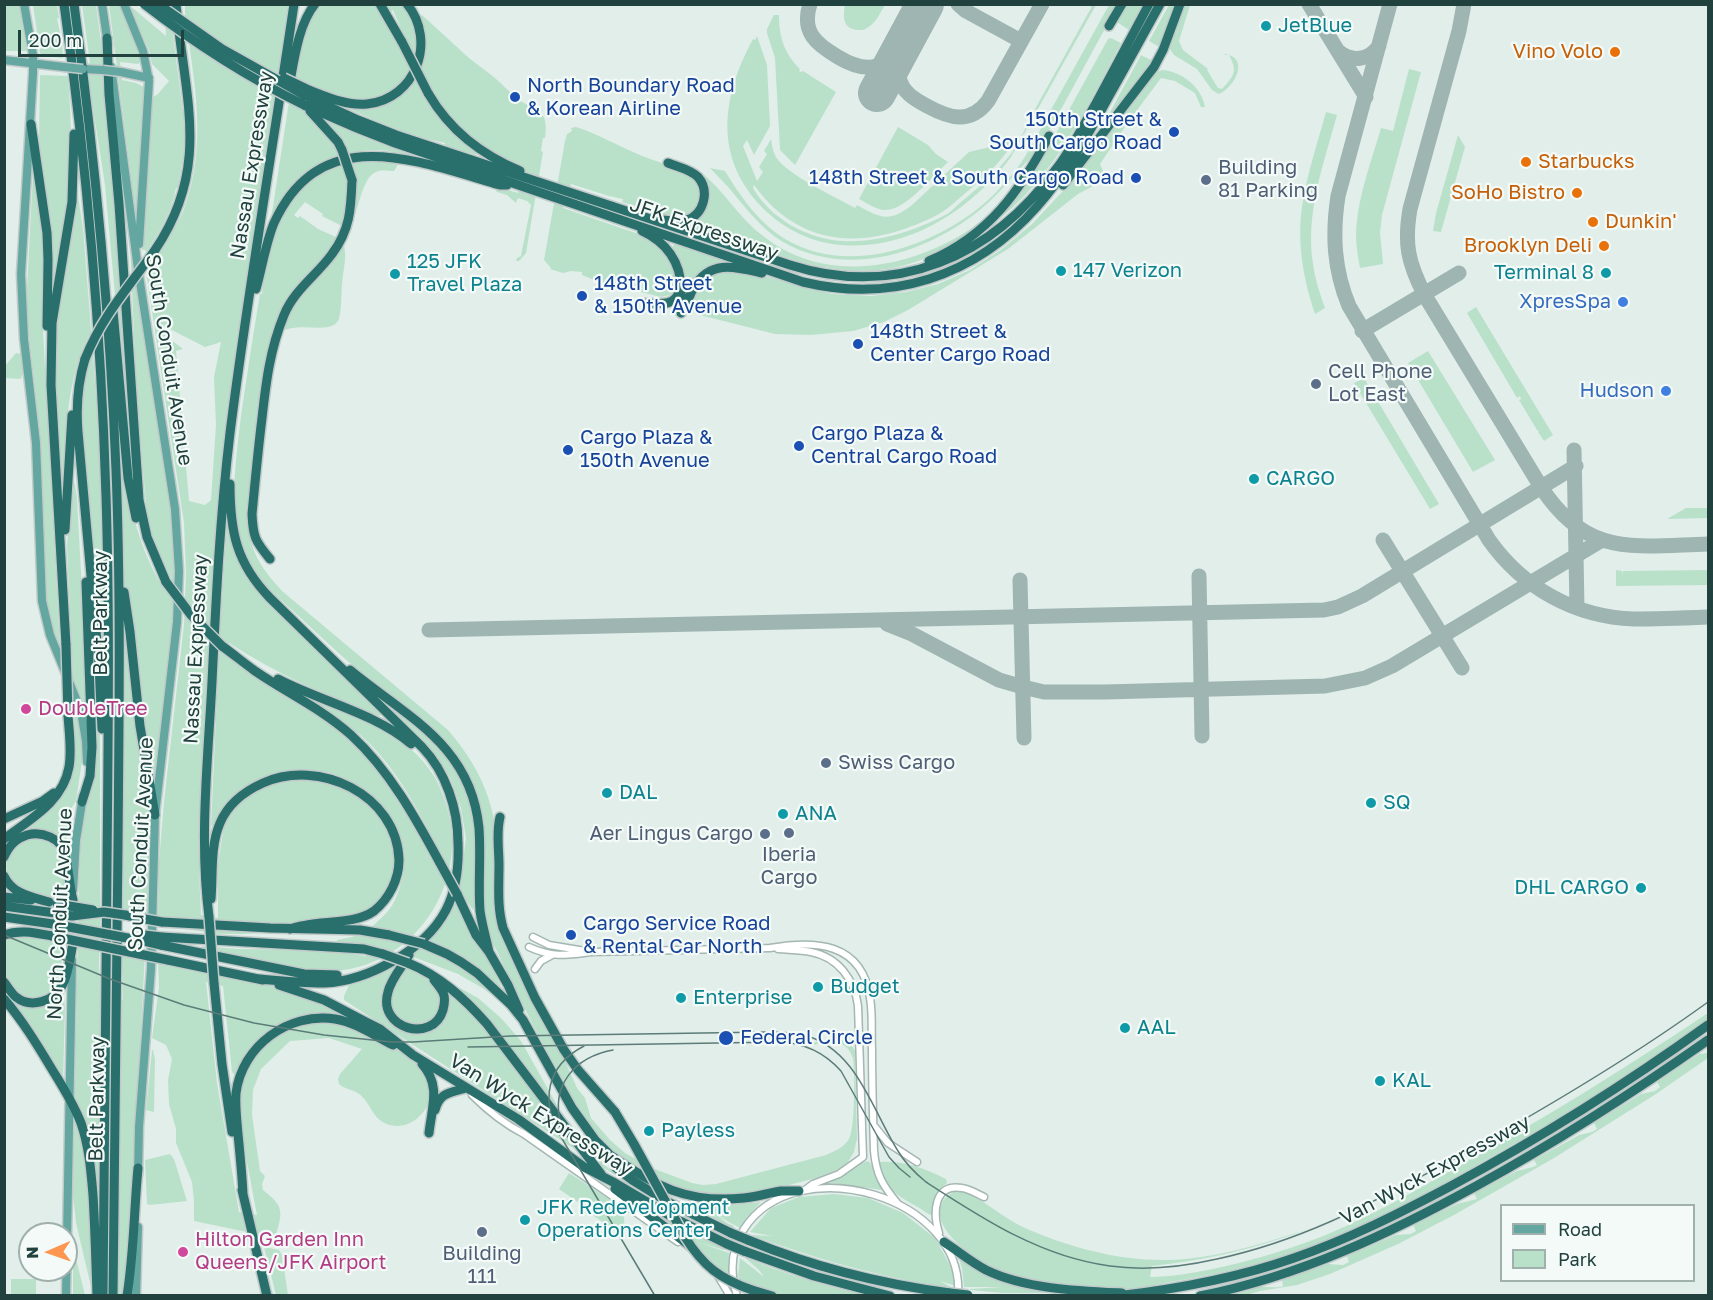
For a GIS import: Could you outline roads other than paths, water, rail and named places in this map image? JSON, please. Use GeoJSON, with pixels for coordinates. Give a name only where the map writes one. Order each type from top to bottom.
{"type":"FeatureCollection","features":[{"type":"Feature","properties":{"kind":"highway","name":"Belt Parkway"},"geometry":{"type":"LineString","coordinates":[[64,4],[92,256],[105,452],[109,625],[103,1296]]}},
{"type":"Feature","properties":{"kind":"highway","name":"Belt Parkway"},"geometry":{"type":"LineString","coordinates":[[74,4],[97,199],[110,351],[119,557],[120,664],[113,1296]]}},
{"type":"Feature","properties":{"kind":"highway"},"geometry":{"type":"LineString","coordinates":[[144,4],[222,59],[306,97],[396,135],[565,194]]}},
{"type":"Feature","properties":{"kind":"highway"},"geometry":{"type":"LineString","coordinates":[[158,4],[211,42],[306,97],[363,105],[386,99],[402,89],[416,69],[422,46],[418,25],[407,4]]}},
{"type":"Feature","properties":{"kind":"highway"},"geometry":{"type":"LineString","coordinates":[[63,585],[72,415],[76,388],[96,333],[111,308],[155,250],[165,233],[183,191],[189,162],[191,121],[176,4]]}},
{"type":"Feature","properties":{"kind":"highway"},"geometry":{"type":"LineString","coordinates":[[182,4],[183,61]]}},
{"type":"Feature","properties":{"kind":"highway","name":"Nassau Expressway"},"geometry":{"type":"LineString","coordinates":[[267,1296],[243,1194],[225,1083],[205,887],[206,798],[218,564],[230,434],[294,4]]}},
{"type":"Feature","properties":{"kind":"highway"},"geometry":{"type":"LineString","coordinates":[[262,213],[302,32],[315,4]]}},
{"type":"Feature","properties":{"kind":"highway"},"geometry":{"type":"LineString","coordinates":[[1109,26],[1122,4]]}},
{"type":"Feature","properties":{"kind":"highway","name":"JFK Expressway"},"geometry":{"type":"LineString","coordinates":[[565,194],[800,268],[840,276],[882,276],[932,266],[968,249],[1010,219],[1046,183],[1070,150],[1149,4]]}},
{"type":"Feature","properties":{"kind":"highway","name":"JFK Expressway"},"geometry":{"type":"LineString","coordinates":[[565,194],[602,213],[803,282],[855,290],[916,283],[945,274],[999,243],[1022,224],[1043,201],[1084,142],[1160,4]]}},
{"type":"Feature","properties":{"kind":"highway"},"geometry":{"type":"LineString","coordinates":[[973,260],[1000,248],[1015,236],[1047,205],[1078,167],[1156,64],[1180,4]]}},
{"type":"Feature","properties":{"kind":"highway"},"geometry":{"type":"LineString","coordinates":[[384,8],[428,93],[446,119],[468,141],[526,179]]}},
{"type":"Feature","properties":{"kind":"highway"},"geometry":{"type":"LineString","coordinates":[[107,38],[109,94],[119,204],[139,500],[147,537],[166,582]]}},
{"type":"Feature","properties":{"kind":"highway"},"geometry":{"type":"LineString","coordinates":[[51,385],[53,314],[74,182],[74,86]]}},
{"type":"Feature","properties":{"kind":"highway"},"geometry":{"type":"LineString","coordinates":[[270,560],[256,542],[252,513],[272,346],[285,312],[302,286],[332,255],[345,232],[351,212],[352,180],[342,150],[306,97]]}},
{"type":"Feature","properties":{"kind":"highway"},"geometry":{"type":"LineString","coordinates":[[4,839],[52,802],[64,783],[70,760],[63,585],[47,335],[47,241],[31,124]]}},
{"type":"Feature","properties":{"kind":"highway"},"geometry":{"type":"LineString","coordinates":[[840,276],[916,266],[963,243],[1000,211],[1027,175],[1050,136]]}},
{"type":"Feature","properties":{"kind":"highway"},"geometry":{"type":"LineString","coordinates":[[246,323],[274,224],[291,192],[312,174],[326,166],[353,156],[390,157],[500,185],[526,179]]}},
{"type":"Feature","properties":{"kind":"highway"},"geometry":{"type":"LineString","coordinates":[[628,213],[676,221],[691,218],[700,210],[705,197],[701,181],[692,172],[668,163]]}},
{"type":"Feature","properties":{"kind":"highway"},"geometry":{"type":"LineString","coordinates":[[97,199],[110,272],[130,492],[146,548],[166,582],[191,615],[222,646],[256,671],[324,714],[359,742],[380,766],[419,824],[457,894],[476,935],[508,985],[524,1020]]}},
{"type":"Feature","properties":{"kind":"highway"},"geometry":{"type":"LineString","coordinates":[[602,213],[648,234],[669,251],[676,263],[681,284],[679,308],[681,313],[700,280],[712,270],[724,267],[755,272],[828,292],[855,290]]}},
{"type":"Feature","properties":{"kind":"highway"},"geometry":{"type":"LineString","coordinates":[[647,303],[664,304],[672,301],[678,296],[681,284]]}},
{"type":"Feature","properties":{"kind":"highway"},"geometry":{"type":"LineString","coordinates":[[84,364],[78,398],[77,423],[100,684],[107,833]]}},
{"type":"Feature","properties":{"kind":"highway"},"geometry":{"type":"LineString","coordinates":[[230,434],[230,510],[233,534],[249,572],[259,587],[432,758],[442,773],[454,807],[458,827],[458,870],[447,909],[393,980],[387,994],[388,1009],[392,1019],[401,1026],[413,1029],[424,1028],[433,1024],[441,1015],[444,1003],[443,991],[424,970]]}},
{"type":"Feature","properties":{"kind":"highway"},"geometry":{"type":"LineString","coordinates":[[82,802],[90,776],[92,747],[86,529]]}},
{"type":"Feature","properties":{"kind":"highway"},"geometry":{"type":"LineString","coordinates":[[119,557],[140,726],[155,815]]}},
{"type":"Feature","properties":{"kind":"highway"},"geometry":{"type":"LineString","coordinates":[[308,635],[366,683],[428,729],[445,747],[459,768],[471,793],[478,819],[480,911],[489,952]]}},
{"type":"Feature","properties":{"kind":"highway"},"geometry":{"type":"LineString","coordinates":[[222,646],[288,684],[391,729],[423,755],[446,788]]}},
{"type":"Feature","properties":{"kind":"highway"},"geometry":{"type":"LineString","coordinates":[[209,917],[213,853],[217,833],[220,821],[232,804],[254,787],[274,779],[297,775],[329,778],[361,793],[384,817],[397,845],[399,866],[397,878],[384,900],[368,914],[352,920],[309,923],[290,929]]}},
{"type":"Feature","properties":{"kind":"highway"},"geometry":{"type":"LineString","coordinates":[[4,819],[43,801],[64,783]]}},
{"type":"Feature","properties":{"kind":"highway"},"geometry":{"type":"LineString","coordinates":[[500,817],[497,828],[500,918],[535,998],[564,1050],[578,1071],[615,1112],[680,1229],[703,1262],[721,1276],[772,1296]]}},
{"type":"Feature","properties":{"kind":"highway"},"geometry":{"type":"LineString","coordinates":[[4,857],[10,846],[19,838],[32,834],[46,835],[56,840],[65,851],[73,900]]}},
{"type":"Feature","properties":{"kind":"highway"},"geometry":{"type":"LineString","coordinates":[[4,876],[15,890],[54,906]]}},
{"type":"Feature","properties":{"kind":"highway"},"geometry":{"type":"LineString","coordinates":[[4,897],[54,906]]}},
{"type":"Feature","properties":{"kind":"highway","name":"Van Wyck Expressway"},"geometry":{"type":"LineString","coordinates":[[4,906],[54,906],[72,916],[104,912],[162,922],[290,929],[360,930],[421,942],[447,954],[477,973],[501,994],[524,1020],[572,1108],[595,1140],[609,1154],[616,1168],[632,1180],[684,1211],[731,1233],[796,1258],[894,1284],[970,1295]]}},
{"type":"Feature","properties":{"kind":"highway"},"geometry":{"type":"LineString","coordinates":[[4,917],[162,941],[280,970],[331,976],[365,969],[421,942]]}},
{"type":"Feature","properties":{"kind":"highway"},"geometry":{"type":"LineString","coordinates":[[4,928],[260,979],[323,983],[338,981],[383,967],[421,942]]}},
{"type":"Feature","properties":{"kind":"highway"},"geometry":{"type":"LineString","coordinates":[[4,935],[29,932]]}},
{"type":"Feature","properties":{"kind":"highway"},"geometry":{"type":"LineString","coordinates":[[162,941],[364,949],[424,970],[450,986],[469,1003],[602,1176]]}},
{"type":"Feature","properties":{"kind":"highway"},"geometry":{"type":"LineString","coordinates":[[4,982],[20,1000],[33,1003],[50,999],[63,984],[72,943]]}},
{"type":"Feature","properties":{"kind":"highway","name":"Van Wyck Expressway"},"geometry":{"type":"LineString","coordinates":[[260,979],[324,1000],[380,1029],[413,1055],[518,1119],[584,1167],[674,1218],[744,1251],[814,1276],[890,1296]]}},
{"type":"Feature","properties":{"kind":"highway"},"geometry":{"type":"LineString","coordinates":[[4,999],[44,1055],[81,1122],[90,1166],[96,1236],[97,1296]]}},
{"type":"Feature","properties":{"kind":"highway"},"geometry":{"type":"LineString","coordinates":[[243,1194],[236,1110],[237,1090],[248,1060],[264,1040],[282,1028],[306,1020],[332,1019],[352,1024],[413,1055],[428,1071],[433,1081],[434,1094],[429,1133],[439,1100],[449,1093],[466,1088]]}},
{"type":"Feature","properties":{"kind":"highway","name":"Van Wyck Expressway"},"geometry":{"type":"LineString","coordinates":[[1117,1296],[1206,1282],[1256,1270],[1323,1248],[1388,1219],[1460,1182],[1548,1131],[1633,1077],[1708,1025]]}},
{"type":"Feature","properties":{"kind":"highway","name":"Van Wyck Expressway"},"geometry":{"type":"LineString","coordinates":[[1200,1296],[1304,1267],[1397,1228],[1496,1175],[1574,1129],[1708,1040]]}},
{"type":"Feature","properties":{"kind":"highway"},"geometry":{"type":"LineString","coordinates":[[609,1154],[651,1182],[691,1196],[714,1200],[734,1199],[780,1191],[802,1190]]}},
{"type":"Feature","properties":{"kind":"highway"},"geometry":{"type":"LineString","coordinates":[[584,1167],[688,1245],[708,1264]]}},
{"type":"Feature","properties":{"kind":"highway"},"geometry":{"type":"LineString","coordinates":[[127,1296],[132,1264],[138,1168]]}},
{"type":"Feature","properties":{"kind":"highway"},"geometry":{"type":"LineString","coordinates":[[943,1240],[984,1269],[1018,1280],[1068,1289],[1136,1294]]}},
{"type":"Feature","properties":{"kind":"main road","name":"North Conduit Avenue"},"geometry":{"type":"LineString","coordinates":[[24,4],[33,64],[21,274],[24,331],[35,435],[42,601],[50,635],[76,696],[83,719],[87,754],[76,840],[73,900],[66,1296]]}},
{"type":"Feature","properties":{"kind":"main road","name":"South Conduit Avenue"},"geometry":{"type":"LineString","coordinates":[[102,4],[107,38],[117,71],[138,268],[176,520],[179,571],[177,622],[155,815],[150,978],[138,1168],[136,1296]]}},
{"type":"Feature","properties":{"kind":"main road"},"geometry":{"type":"LineString","coordinates":[[123,4],[141,46],[149,78],[138,268]]}},
{"type":"Feature","properties":{"kind":"main road"},"geometry":{"type":"LineString","coordinates":[[4,60],[117,71],[149,78]]}},
{"type":"Feature","properties":{"kind":"street"},"geometry":{"type":"LineString","coordinates":[[533,937],[549,945],[591,952]]}},
{"type":"Feature","properties":{"kind":"street"},"geometry":{"type":"LineString","coordinates":[[770,948],[792,944],[826,946],[849,957],[860,968],[868,988],[871,1004],[875,1162],[879,1178],[898,1204]]}},
{"type":"Feature","properties":{"kind":"street"},"geometry":{"type":"LineString","coordinates":[[530,947],[552,955],[564,956],[591,952],[770,948],[807,951],[821,955],[835,963],[843,970],[854,987],[858,1006],[863,1157],[839,1174],[767,1205],[751,1219],[736,1245],[733,1259],[733,1280],[737,1296]]}},
{"type":"Feature","properties":{"kind":"street"},"geometry":{"type":"LineString","coordinates":[[535,969],[552,955]]}},
{"type":"Feature","properties":{"kind":"street"},"geometry":{"type":"LineString","coordinates":[[466,1088],[486,1110],[524,1134],[708,1264],[730,1296]]}},
{"type":"Feature","properties":{"kind":"street"},"geometry":{"type":"LineString","coordinates":[[874,1125],[888,1143],[917,1162]]}},
{"type":"Feature","properties":{"kind":"street"},"geometry":{"type":"LineString","coordinates":[[802,1190],[834,1188],[874,1195],[898,1204],[924,1221],[943,1240]]}},
{"type":"Feature","properties":{"kind":"street"},"geometry":{"type":"LineString","coordinates":[[954,1294],[958,1280],[956,1266],[936,1225],[937,1203],[943,1193],[951,1189],[961,1188],[984,1197]]}},
{"type":"Feature","properties":{"kind":"tram line"},"geometry":{"type":"LineString","coordinates":[[4,935],[110,979],[184,1005],[254,1023],[324,1035],[392,1042],[510,1036],[767,1032],[804,1035],[822,1042],[850,1067],[901,1155],[910,1168],[926,1182],[991,1222],[1036,1245],[1085,1261],[1137,1268],[1191,1264],[1217,1259],[1280,1241],[1339,1218],[1454,1159],[1552,1104],[1615,1065],[1708,1002]]}},
{"type":"Feature","properties":{"kind":"tram line"},"geometry":{"type":"LineString","coordinates":[[468,1047],[780,1042],[798,1044],[821,1054],[841,1071],[889,1157],[910,1177]]}},
{"type":"Feature","properties":{"kind":"tram line"},"geometry":{"type":"LineString","coordinates":[[584,1046],[571,1054],[554,1074],[550,1086],[550,1110],[561,1137],[655,1296]]}},
{"type":"Feature","properties":{"kind":"tram line"},"geometry":{"type":"LineString","coordinates":[[561,1125],[559,1097],[569,1075],[587,1059],[613,1050]]}},
{"type":"Feature","properties":{"kind":"place","name":"JetBlue"},"geometry":{"type":"Point","coordinates":[1266,26]}},
{"type":"Feature","properties":{"kind":"place","name":"Vino Volo"},"geometry":{"type":"Point","coordinates":[1615,52]}},
{"type":"Feature","properties":{"kind":"place","name":"North Boundary Road & Korean Airline"},"geometry":{"type":"Point","coordinates":[515,97]}},
{"type":"Feature","properties":{"kind":"place","name":"150th Street & South Cargo Road"},"geometry":{"type":"Point","coordinates":[1174,132]}},
{"type":"Feature","properties":{"kind":"place","name":"Starbucks"},"geometry":{"type":"Point","coordinates":[1526,162]}},
{"type":"Feature","properties":{"kind":"place","name":"148th Street & South Cargo Road"},"geometry":{"type":"Point","coordinates":[1136,178]}},
{"type":"Feature","properties":{"kind":"place","name":"Building 81 Parking"},"geometry":{"type":"Point","coordinates":[1206,180]}},
{"type":"Feature","properties":{"kind":"place","name":"SoHo Bistro"},"geometry":{"type":"Point","coordinates":[1577,193]}},
{"type":"Feature","properties":{"kind":"place","name":"Dunkin'"},"geometry":{"type":"Point","coordinates":[1593,222]}},
{"type":"Feature","properties":{"kind":"place","name":"Brooklyn Deli"},"geometry":{"type":"Point","coordinates":[1604,246]}},
{"type":"Feature","properties":{"kind":"place","name":"147 Verizon"},"geometry":{"type":"Point","coordinates":[1061,271]}},
{"type":"Feature","properties":{"kind":"place","name":"Terminal 8"},"geometry":{"type":"Point","coordinates":[1606,273]}},
{"type":"Feature","properties":{"kind":"place","name":"125 JFK Travel Plaza"},"geometry":{"type":"Point","coordinates":[395,274]}},
{"type":"Feature","properties":{"kind":"place","name":"148th Street & 150th Avenue"},"geometry":{"type":"Point","coordinates":[582,296]}},
{"type":"Feature","properties":{"kind":"place","name":"XpresSpa"},"geometry":{"type":"Point","coordinates":[1623,302]}},
{"type":"Feature","properties":{"kind":"place","name":"148th Street & Center Cargo Road"},"geometry":{"type":"Point","coordinates":[858,344]}},
{"type":"Feature","properties":{"kind":"place","name":"Cell Phone Lot East"},"geometry":{"type":"Point","coordinates":[1316,384]}},
{"type":"Feature","properties":{"kind":"place","name":"Hudson"},"geometry":{"type":"Point","coordinates":[1666,391]}},
{"type":"Feature","properties":{"kind":"place","name":"Cargo Plaza & Central Cargo Road"},"geometry":{"type":"Point","coordinates":[799,446]}},
{"type":"Feature","properties":{"kind":"place","name":"Cargo Plaza & 150th Avenue"},"geometry":{"type":"Point","coordinates":[568,450]}},
{"type":"Feature","properties":{"kind":"place","name":"CARGO"},"geometry":{"type":"Point","coordinates":[1254,479]}},
{"type":"Feature","properties":{"kind":"place","name":"DoubleTree"},"geometry":{"type":"Point","coordinates":[26,709]}},
{"type":"Feature","properties":{"kind":"place","name":"Swiss Cargo"},"geometry":{"type":"Point","coordinates":[826,763]}},
{"type":"Feature","properties":{"kind":"place","name":"DAL"},"geometry":{"type":"Point","coordinates":[607,793]}},
{"type":"Feature","properties":{"kind":"place","name":"SQ"},"geometry":{"type":"Point","coordinates":[1371,803]}},
{"type":"Feature","properties":{"kind":"place","name":"ANA"},"geometry":{"type":"Point","coordinates":[783,814]}},
{"type":"Feature","properties":{"kind":"place","name":"Iberia Cargo"},"geometry":{"type":"Point","coordinates":[789,833]}},
{"type":"Feature","properties":{"kind":"place","name":"Aer Lingus Cargo"},"geometry":{"type":"Point","coordinates":[765,834]}},
{"type":"Feature","properties":{"kind":"place","name":"DHL CARGO"},"geometry":{"type":"Point","coordinates":[1641,888]}},
{"type":"Feature","properties":{"kind":"place","name":"Cargo Service Road & Rental Car North"},"geometry":{"type":"Point","coordinates":[571,935]}},
{"type":"Feature","properties":{"kind":"place","name":"Budget"},"geometry":{"type":"Point","coordinates":[818,987]}},
{"type":"Feature","properties":{"kind":"place","name":"Enterprise"},"geometry":{"type":"Point","coordinates":[681,998]}},
{"type":"Feature","properties":{"kind":"place","name":"AAL"},"geometry":{"type":"Point","coordinates":[1125,1028]}},
{"type":"Feature","properties":{"kind":"place","name":"Federal Circle"},"geometry":{"type":"Point","coordinates":[726,1038]}},
{"type":"Feature","properties":{"kind":"place","name":"KAL"},"geometry":{"type":"Point","coordinates":[1380,1081]}},
{"type":"Feature","properties":{"kind":"place","name":"Payless"},"geometry":{"type":"Point","coordinates":[649,1131]}},
{"type":"Feature","properties":{"kind":"place","name":"JFK Redevelopment Operations Center"},"geometry":{"type":"Point","coordinates":[525,1220]}},
{"type":"Feature","properties":{"kind":"place","name":"Building 111"},"geometry":{"type":"Point","coordinates":[482,1232]}},
{"type":"Feature","properties":{"kind":"place","name":"Hilton Garden Inn Queens/JFK Airport"},"geometry":{"type":"Point","coordinates":[183,1252]}}]}
